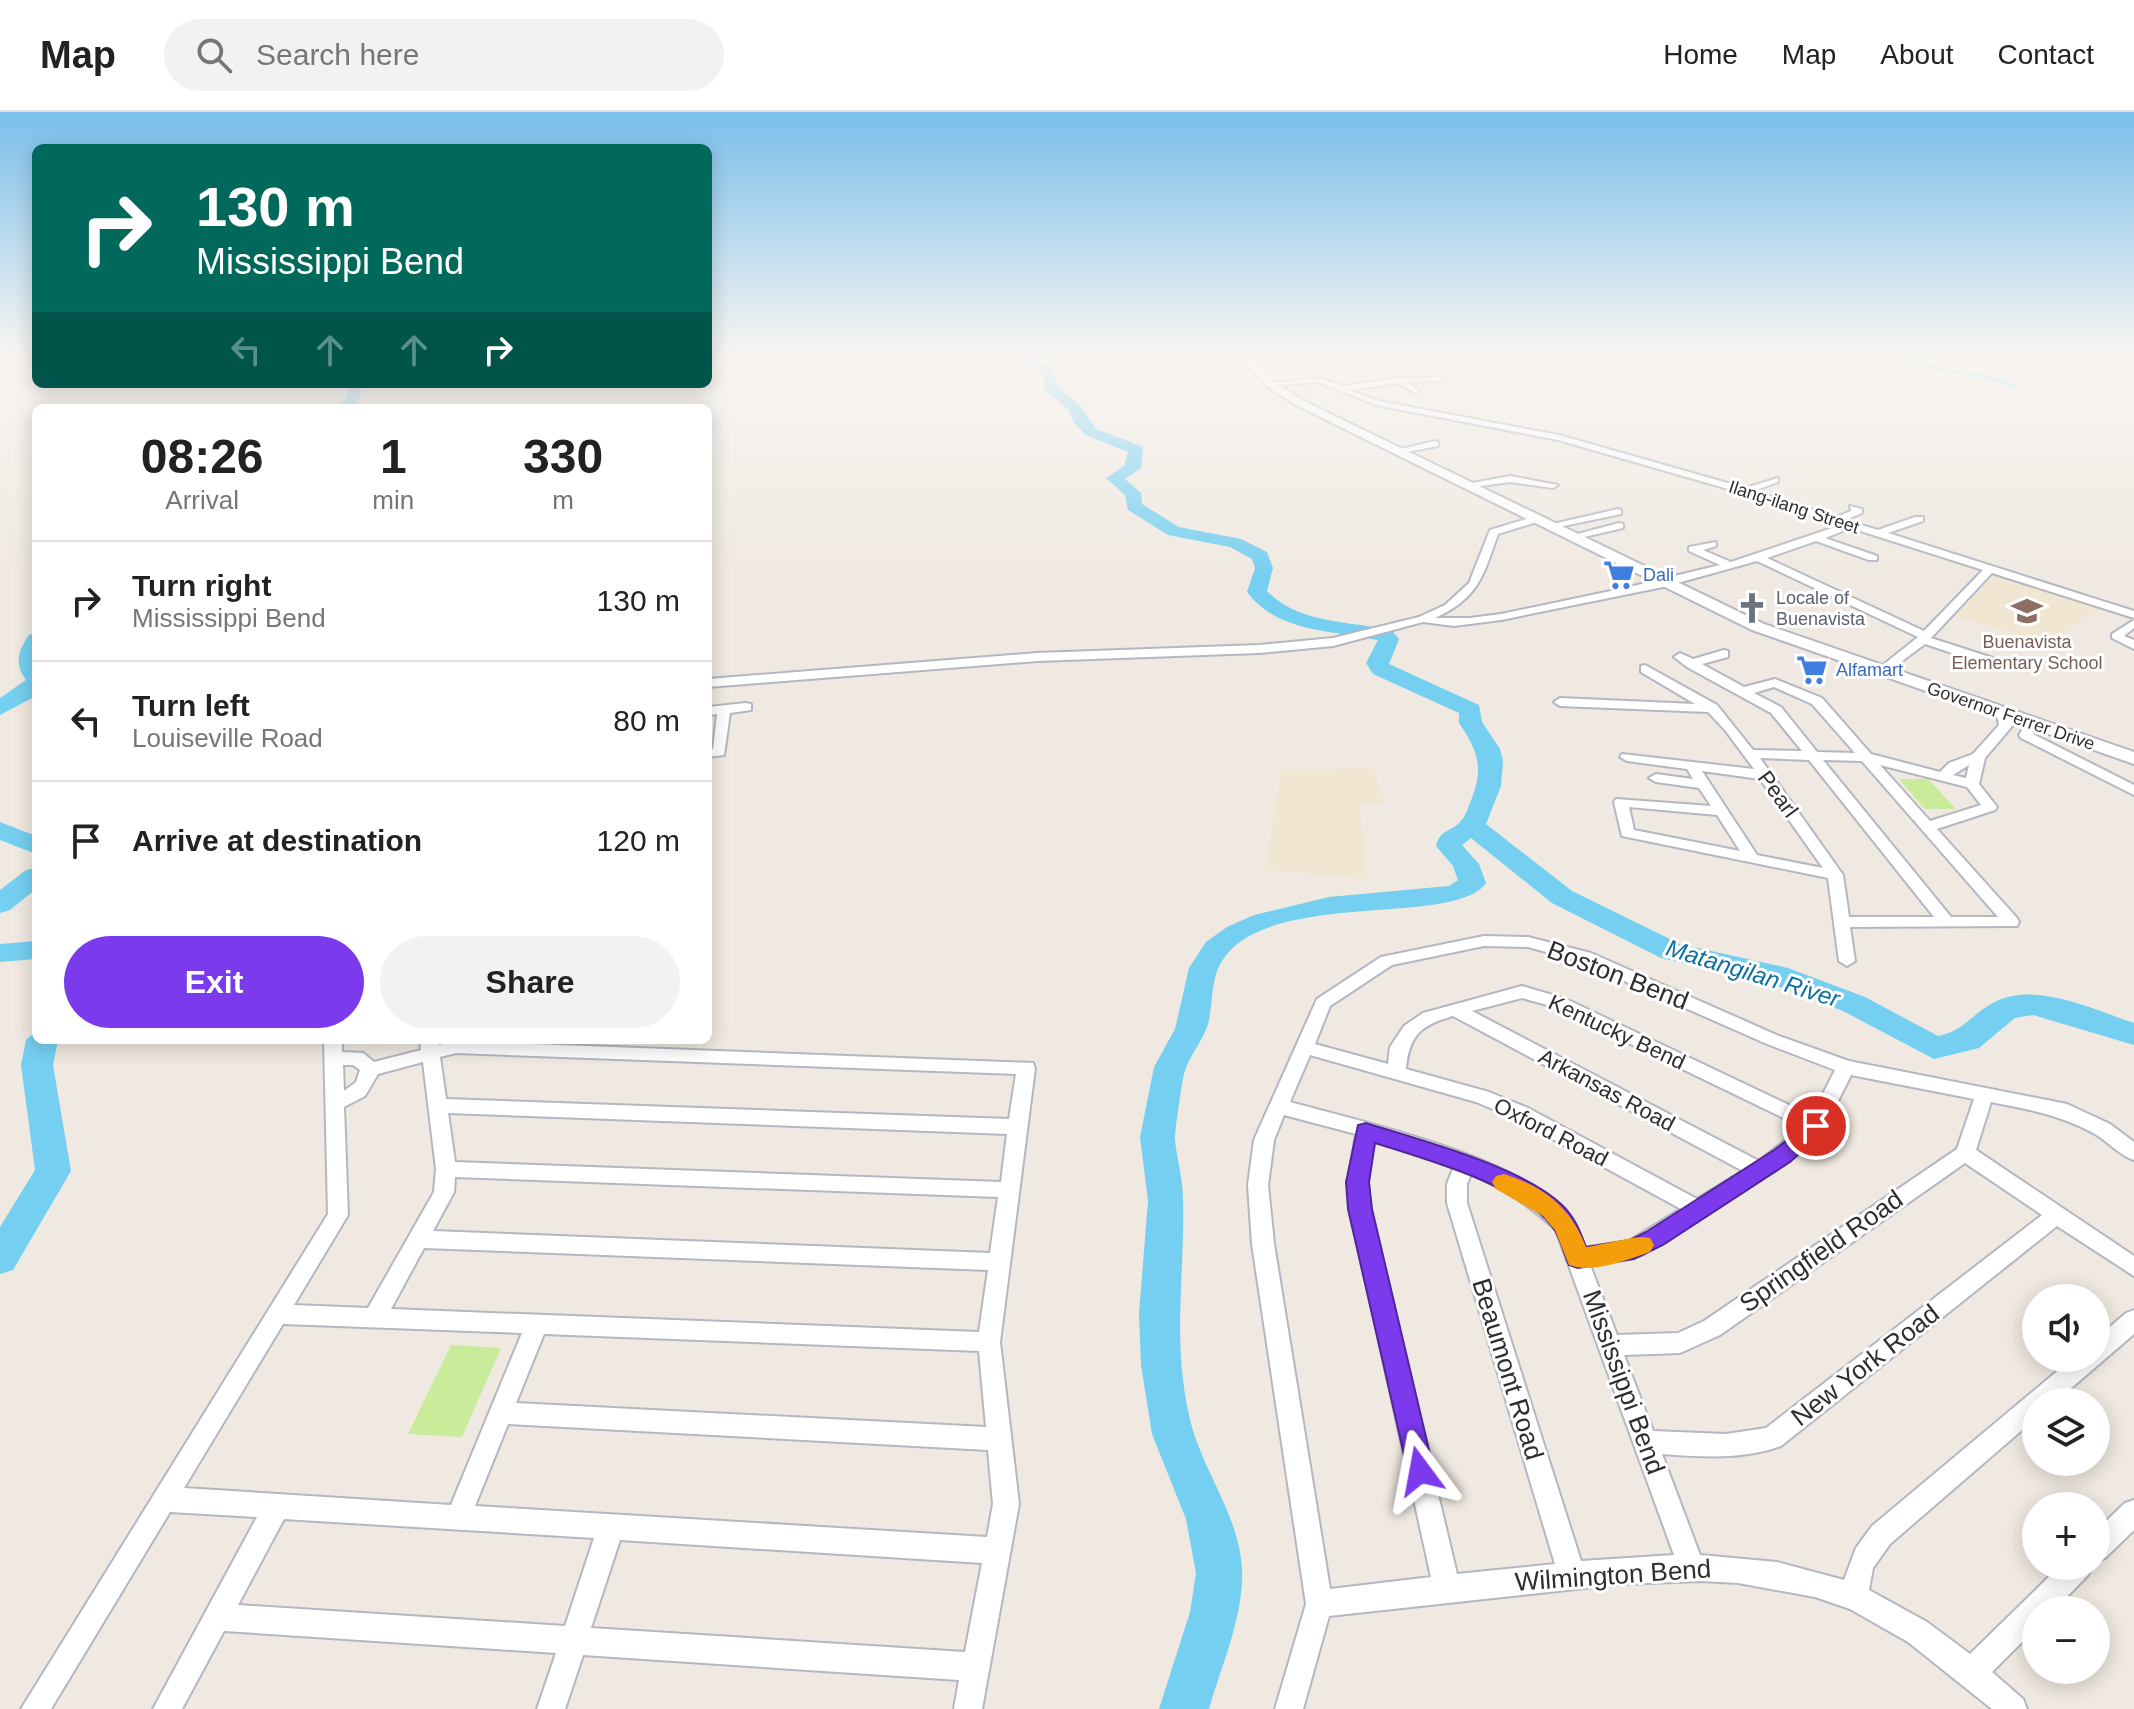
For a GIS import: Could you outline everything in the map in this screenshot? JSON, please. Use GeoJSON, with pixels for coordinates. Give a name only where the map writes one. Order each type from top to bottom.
{"type":"FeatureCollection","features":[{"type":"Feature","properties":{"kind":"main road","name":"Governor Ferrer Drive"},"geometry":{"type":"LineString","coordinates":[[1357,431],[1758,627],[2134,758]]}},
{"type":"Feature","properties":{"kind":"street","name":"Ilang-ilang Street"},"geometry":{"type":"LineString","coordinates":[[1521,431],[1551,436],[1745,491],[2134,615]]}},
{"type":"Feature","properties":{"kind":"street"},"geometry":{"type":"LineString","coordinates":[[1396,451],[1435,444]]}},
{"type":"Feature","properties":{"kind":"street"},"geometry":{"type":"LineString","coordinates":[[1466,485],[1510,479],[1553,485]]}},
{"type":"Feature","properties":{"kind":"street"},"geometry":{"type":"LineString","coordinates":[[1745,491],[1775,480]]}},
{"type":"Feature","properties":{"kind":"street"},"geometry":{"type":"LineString","coordinates":[[1836,520],[1859,511],[1853,508]]}},
{"type":"Feature","properties":{"kind":"street"},"geometry":{"type":"LineString","coordinates":[[712,683],[1037,657],[1259,649],[1340,640],[1423,619],[1449,607],[1474,584],[1494,532],[1618,512]]}},
{"type":"Feature","properties":{"kind":"street"},"geometry":{"type":"LineString","coordinates":[[1877,534],[1919,519]]}},
{"type":"Feature","properties":{"kind":"street"},"geometry":{"type":"LineString","coordinates":[[1423,619],[1464,624],[1666,584],[1758,558],[1849,525]]}},
{"type":"Feature","properties":{"kind":"street"},"geometry":{"type":"LineString","coordinates":[[1571,537],[1619,526]]}},
{"type":"Feature","properties":{"kind":"street"},"geometry":{"type":"LineString","coordinates":[[1816,538],[1873,558]]}},
{"type":"Feature","properties":{"kind":"street"},"geometry":{"type":"LineString","coordinates":[[1712,544],[1693,549],[1730,566]]}},
{"type":"Feature","properties":{"kind":"street"},"geometry":{"type":"LineString","coordinates":[[1758,558],[1925,637],[1992,662]]}},
{"type":"Feature","properties":{"kind":"street"},"geometry":{"type":"LineString","coordinates":[[1882,672],[1925,637],[1989,570]]}},
{"type":"Feature","properties":{"kind":"street"},"geometry":{"type":"LineString","coordinates":[[2134,623],[2116,636],[2134,645]]}},
{"type":"Feature","properties":{"kind":"street"},"geometry":{"type":"LineString","coordinates":[[1724,654],[1686,660],[1776,710],[1947,923]]}},
{"type":"Feature","properties":{"kind":"street","name":"Pearl"},"geometry":{"type":"LineString","coordinates":[[1645,669],[1712,708],[1765,775],[1835,875],[1844,922],[1847,961]]}},
{"type":"Feature","properties":{"kind":"street"},"geometry":{"type":"LineString","coordinates":[[1742,692],[1775,683],[1817,701],[1930,826],[2011,922],[1844,922]]}},
{"type":"Feature","properties":{"kind":"street"},"geometry":{"type":"LineString","coordinates":[[1560,702],[1712,708]]}},
{"type":"Feature","properties":{"kind":"street"},"geometry":{"type":"LineString","coordinates":[[712,710],[746,707]]}},
{"type":"Feature","properties":{"kind":"street"},"geometry":{"type":"LineString","coordinates":[[712,753],[719,752],[724,709]]}},
{"type":"Feature","properties":{"kind":"street"},"geometry":{"type":"LineString","coordinates":[[1942,777],[1954,766],[1978,757],[2006,725],[2002,712]]}},
{"type":"Feature","properties":{"kind":"street"},"geometry":{"type":"LineString","coordinates":[[2033,723],[2026,735],[2134,791]]}},
{"type":"Feature","properties":{"kind":"street"},"geometry":{"type":"LineString","coordinates":[[1749,754],[1867,757],[1972,784],[1990,807],[1930,826]]}},
{"type":"Feature","properties":{"kind":"street"},"geometry":{"type":"LineString","coordinates":[[1627,757],[1765,775]]}},
{"type":"Feature","properties":{"kind":"street"},"geometry":{"type":"LineString","coordinates":[[1972,784],[1978,757]]}},
{"type":"Feature","properties":{"kind":"street"},"geometry":{"type":"LineString","coordinates":[[1692,766],[1750,855]]}},
{"type":"Feature","properties":{"kind":"street"},"geometry":{"type":"LineString","coordinates":[[1656,778],[1703,784]]}},
{"type":"Feature","properties":{"kind":"street"},"geometry":{"type":"LineString","coordinates":[[1721,811],[1621,802],[1627,833],[1750,855],[1835,875]]}},
{"type":"Feature","properties":{"kind":"street","name":"Boston Bend"},"geometry":{"type":"LineString","coordinates":[[1319,1604],[1263,1244],[1258,1185],[1264,1140],[1323,1003],[1380,965],[1438,947],[1506,940],[1548,945],[1585,957],[1773,1040],[1846,1067],[2060,1109],[2103,1129],[2134,1153]]}},
{"type":"Feature","properties":{"kind":"street","name":"Kentucky Bend"},"geometry":{"type":"LineString","coordinates":[[1396,1072],[1399,1047],[1410,1030],[1429,1017],[1506,994],[1539,995],[1816,1126]]}},
{"type":"Feature","properties":{"kind":"street","name":"Arkansas Road"},"geometry":{"type":"LineString","coordinates":[[1455,1010],[1759,1170]]}},
{"type":"Feature","properties":{"kind":"street"},"geometry":{"type":"LineString","coordinates":[[375,1317],[442,1200],[446,1169],[430,1047]]}},
{"type":"Feature","properties":{"kind":"street"},"geometry":{"type":"LineString","coordinates":[[369,1070],[430,1047],[1026,1068],[989,1342],[1006,1491],[998,1551],[968,1709]]}},
{"type":"Feature","properties":{"kind":"street","name":"Oxford Road"},"geometry":{"type":"LineString","coordinates":[[1304,1047],[1396,1072],[1521,1113],[1698,1209]]}},
{"type":"Feature","properties":{"kind":"street"},"geometry":{"type":"LineString","coordinates":[[35,1709],[338,1215],[333,1049],[357,1058],[369,1070]]}},
{"type":"Feature","properties":{"kind":"street"},"geometry":{"type":"LineString","coordinates":[[1578,1258],[1634,1249],[1782,1156],[1816,1126],[1846,1067]]}},
{"type":"Feature","properties":{"kind":"street"},"geometry":{"type":"LineString","coordinates":[[335,1103],[358,1091],[365,1083],[369,1070]]}},
{"type":"Feature","properties":{"kind":"street"},"geometry":{"type":"LineString","coordinates":[[1985,1093],[1965,1153],[2134,1267]]}},
{"type":"Feature","properties":{"kind":"street"},"geometry":{"type":"LineString","coordinates":[[438,1106],[1018,1127]]}},
{"type":"Feature","properties":{"kind":"street","name":"Mississippi Bend"},"geometry":{"type":"LineString","coordinates":[[1278,1106],[1465,1163],[1552,1209],[1565,1225],[1578,1258],[1691,1565]]}},
{"type":"Feature","properties":{"kind":"street"},"geometry":{"type":"LineString","coordinates":[[1366,1131],[1358,1182],[1360,1209],[1447,1588]]}},
{"type":"Feature","properties":{"kind":"street","name":"Springfield Road"},"geometry":{"type":"LineString","coordinates":[[1611,1345],[1680,1343],[1699,1336],[1965,1153]]}},
{"type":"Feature","properties":{"kind":"street","name":"Beaumont Road"},"geometry":{"type":"LineString","coordinates":[[1465,1163],[1457,1184],[1457,1203],[1572,1575]]}},
{"type":"Feature","properties":{"kind":"street"},"geometry":{"type":"LineString","coordinates":[[446,1169],[1010,1190]]}},
{"type":"Feature","properties":{"kind":"street","name":"New York Road"},"geometry":{"type":"LineString","coordinates":[[1647,1442],[1753,1444],[1772,1438],[2057,1215]]}},
{"type":"Feature","properties":{"kind":"street"},"geometry":{"type":"LineString","coordinates":[[421,1239],[1000,1262]]}},
{"type":"Feature","properties":{"kind":"street"},"geometry":{"type":"LineString","coordinates":[[277,1314],[989,1342]]}},
{"type":"Feature","properties":{"kind":"street"},"geometry":{"type":"LineString","coordinates":[[2110,1341],[2134,1320]]}},
{"type":"Feature","properties":{"kind":"street"},"geometry":{"type":"LineString","coordinates":[[458,1517],[537,1324]]}},
{"type":"Feature","properties":{"kind":"street"},"geometry":{"type":"LineString","coordinates":[[2055,1388],[2074,1372]]}},
{"type":"Feature","properties":{"kind":"street"},"geometry":{"type":"LineString","coordinates":[[500,1413],[1001,1439]]}},
{"type":"Feature","properties":{"kind":"street"},"geometry":{"type":"LineString","coordinates":[[1855,1597],[1857,1573],[1863,1556],[1881,1535],[2022,1416]]}},
{"type":"Feature","properties":{"kind":"street"},"geometry":{"type":"LineString","coordinates":[[163,1499],[998,1551]]}},
{"type":"Feature","properties":{"kind":"street"},"geometry":{"type":"LineString","coordinates":[[167,1709],[277,1506]]}},
{"type":"Feature","properties":{"kind":"street"},"geometry":{"type":"LineString","coordinates":[[2110,1535],[2134,1512]]}},
{"type":"Feature","properties":{"kind":"street"},"geometry":{"type":"LineString","coordinates":[[551,1709],[611,1527]]}},
{"type":"Feature","properties":{"kind":"street","name":"Wilmington Bend"},"geometry":{"type":"LineString","coordinates":[[1319,1604],[1447,1588],[1691,1565],[1762,1570],[1855,1597],[1899,1622],[1972,1672],[2013,1709]]}},
{"type":"Feature","properties":{"kind":"street"},"geometry":{"type":"LineString","coordinates":[[1972,1672],[2065,1580]]}},
{"type":"Feature","properties":{"kind":"street"},"geometry":{"type":"LineString","coordinates":[[1289,1709],[1319,1604]]}},
{"type":"Feature","properties":{"kind":"street"},"geometry":{"type":"LineString","coordinates":[[217,1617],[975,1667]]}},
{"type":"Feature","properties":{"kind":"shaded area","name":"Buenavista Elementary School"},"geometry":{"type":"Polygon","coordinates":[[[1996,574],[2102,607],[2047,643],[1955,616],[1996,574]]]}},
{"type":"Feature","properties":{"kind":"shaded area"},"geometry":{"type":"Polygon","coordinates":[[[1373,768],[1385,804],[1359,802],[1367,879],[1265,870],[1282,770],[1373,768]]]}},
{"type":"Feature","properties":{"kind":"green space"},"geometry":{"type":"Polygon","coordinates":[[[1899,779],[1928,779],[1956,809],[1925,809],[1899,779]]]}},
{"type":"Feature","properties":{"kind":"green space"},"geometry":{"type":"Polygon","coordinates":[[[451,1345],[501,1348],[462,1437],[408,1434],[451,1345]]]}},
{"type":"Feature","properties":{"kind":"waterway","name":"Matangilan River"},"geometry":{"type":"LineString","coordinates":[[1089,431],[1137,450],[1131,462],[1133,468],[1114,478],[1133,493],[1134,506],[1174,531],[1235,543],[1260,556],[1264,568],[1257,592],[1269,604],[1283,613],[1316,624],[1385,635],[1389,639],[1377,663],[1381,669],[1471,710],[1470,723],[1481,736],[1491,761],[1488,786],[1472,826]]}},
{"type":"Feature","properties":{"kind":"waterway"},"geometry":{"type":"LineString","coordinates":[[32,646],[28,659],[32,672]]}},
{"type":"Feature","properties":{"kind":"waterway"},"geometry":{"type":"LineString","coordinates":[[0,708],[32,689]]}},
{"type":"Feature","properties":{"kind":"waterway"},"geometry":{"type":"LineString","coordinates":[[1184,1709],[1208,1632],[1219,1573],[1214,1537],[1168,1417],[1161,1365],[1158,1313],[1165,1179],[1157,1137],[1163,1120],[1170,1067],[1191,1029],[1204,968],[1216,949],[1237,933],[1295,912],[1364,901],[1456,894],[1472,883],[1466,864],[1449,846],[1451,838],[1472,826]]}},
{"type":"Feature","properties":{"kind":"waterway","name":"Matangilan River"},"geometry":{"type":"LineString","coordinates":[[1472,826],[1562,897],[1671,951],[1777,975],[1854,1004],[1934,1048],[1968,1040],[2006,1009],[2033,1005],[2078,1015],[2134,1034]]}},
{"type":"Feature","properties":{"kind":"waterway"},"geometry":{"type":"LineString","coordinates":[[0,830],[32,844]]}},
{"type":"Feature","properties":{"kind":"waterway"},"geometry":{"type":"LineString","coordinates":[[0,904],[32,879]]}},
{"type":"Feature","properties":{"kind":"waterway"},"geometry":{"type":"LineString","coordinates":[[0,953],[32,950]]}},
{"type":"Feature","properties":{"kind":"waterway"},"geometry":{"type":"LineString","coordinates":[[0,1259],[53,1171],[37,1065],[41,1044]]}},
{"type":"Feature","properties":{"kind":"slow traffic"},"geometry":{"type":"LineString","coordinates":[[1504,1182],[1552,1209],[1565,1225],[1578,1258],[1616,1254],[1642,1245]]}},
{"type":"Feature","properties":{"kind":"place","name":"Dali"},"geometry":{"type":"Point","coordinates":[1619,575]}},
{"type":"Feature","properties":{"kind":"place","name":"Locale of Buenavista"},"geometry":{"type":"Point","coordinates":[1752,608]}},
{"type":"Feature","properties":{"kind":"place","name":"Buenavista Elementary School"},"geometry":{"type":"Point","coordinates":[2027,611]}},
{"type":"Feature","properties":{"kind":"place","name":"Alfamart"},"geometry":{"type":"Point","coordinates":[1812,670]}},
{"type":"Feature","properties":{"kind":"route"},"geometry":{"type":"LineString","coordinates":[[1420,1471],[1360,1209],[1358,1182],[1366,1131],[1465,1163],[1522,1191],[1552,1209],[1565,1225],[1578,1258],[1616,1254],[1654,1239],[1782,1156],[1816,1126]]}}]}
